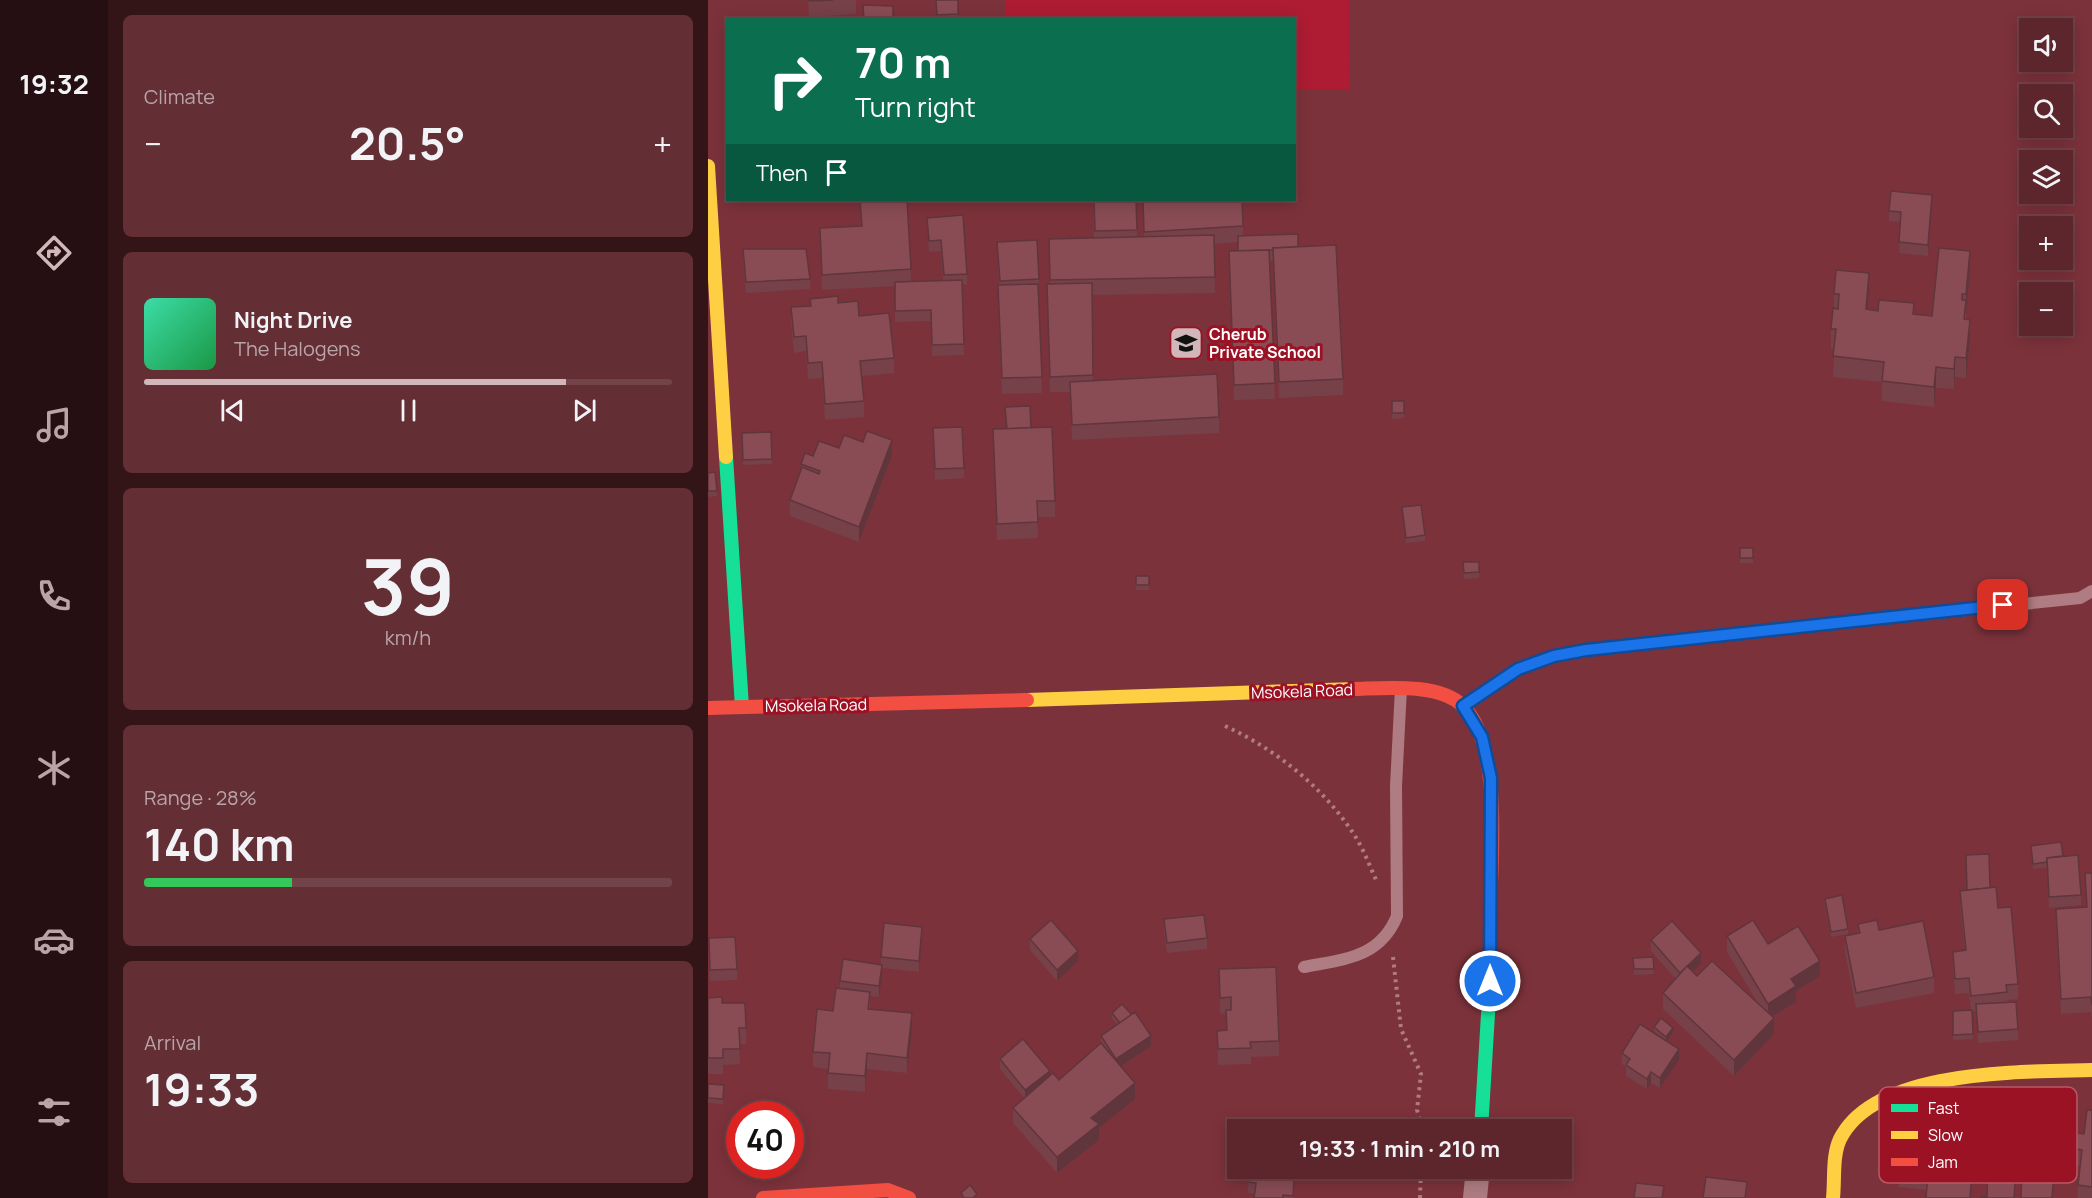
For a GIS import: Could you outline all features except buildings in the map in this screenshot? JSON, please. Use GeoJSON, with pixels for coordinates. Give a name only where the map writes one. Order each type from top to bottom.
{"type":"FeatureCollection","features":[{"type":"Feature","properties":{"kind":"street"},"geometry":{"type":"LineString","coordinates":[[708,166],[711,282],[742,706]]}},
{"type":"Feature","properties":{"kind":"street","name":"Msokela Road"},"geometry":{"type":"LineString","coordinates":[[708,708],[1165,697],[1402,687],[1438,693],[1463,706]]}},
{"type":"Feature","properties":{"kind":"street"},"geometry":{"type":"LineString","coordinates":[[1463,706],[1482,737],[1491,778],[1490,981],[1482,1119]]}},
{"type":"Feature","properties":{"kind":"street"},"geometry":{"type":"LineString","coordinates":[[1913,1087],[1961,1077],[2092,1070]]}},
{"type":"Feature","properties":{"kind":"street"},"geometry":{"type":"LineString","coordinates":[[1833,1198],[1840,1138],[1851,1122],[1867,1108],[1879,1102]]}},
{"type":"Feature","properties":{"kind":"street"},"geometry":{"type":"LineString","coordinates":[[1475,1198],[1477,1179]]}},
{"type":"Feature","properties":{"kind":"street"},"geometry":{"type":"LineString","coordinates":[[763,1198],[888,1190],[909,1198]]}},
{"type":"Feature","properties":{"kind":"lane"},"geometry":{"type":"LineString","coordinates":[[1463,706],[1518,669],[1554,656],[1586,650],[2080,598],[2092,591]]}},
{"type":"Feature","properties":{"kind":"lane"},"geometry":{"type":"LineString","coordinates":[[1304,967],[1347,958],[1371,950],[1390,933],[1397,916],[1399,887],[1396,786],[1402,687]]}},
{"type":"Feature","properties":{"kind":"path"},"geometry":{"type":"LineString","coordinates":[[1215,721],[1246,736],[1313,783],[1355,836],[1380,889]]}},
{"type":"Feature","properties":{"kind":"path"},"geometry":{"type":"LineString","coordinates":[[1390,933],[1401,1029],[1421,1074],[1417,1110],[1420,1119]]}},
{"type":"Feature","properties":{"kind":"path"},"geometry":{"type":"LineString","coordinates":[[1420,1198],[1421,1179]]}},
{"type":"Feature","properties":{"kind":"shaded area"},"geometry":{"type":"Polygon","coordinates":[[[1006,0],[1349,0],[1350,89],[1296,89],[1296,18],[1006,18],[1006,0]]]}},
{"type":"Feature","properties":{"kind":"traffic: fast"},"geometry":{"type":"LineString","coordinates":[[726,457],[742,707]]}},
{"type":"Feature","properties":{"kind":"traffic: fast"},"geometry":{"type":"LineString","coordinates":[[1482,1119],[1490,981],[1490,913]]}},
{"type":"Feature","properties":{"kind":"traffic: slow"},"geometry":{"type":"LineString","coordinates":[[708,166],[726,457]]}},
{"type":"Feature","properties":{"kind":"traffic: slow"},"geometry":{"type":"LineString","coordinates":[[1027,700],[1356,689]]}},
{"type":"Feature","properties":{"kind":"traffic: slow"},"geometry":{"type":"LineString","coordinates":[[1915,1087],[1992,1074],[2092,1070]]}},
{"type":"Feature","properties":{"kind":"traffic: slow"},"geometry":{"type":"LineString","coordinates":[[1833,1198],[1835,1160],[1840,1139],[1858,1116],[1879,1103]]}},
{"type":"Feature","properties":{"kind":"traffic: jam"},"geometry":{"type":"LineString","coordinates":[[1356,689],[1412,688],[1441,694],[1463,706],[1476,724],[1484,747],[1492,804],[1490,913]]}},
{"type":"Feature","properties":{"kind":"traffic: jam"},"geometry":{"type":"LineString","coordinates":[[708,708],[1027,700]]}},
{"type":"Feature","properties":{"kind":"traffic: jam"},"geometry":{"type":"LineString","coordinates":[[763,1198],[888,1190],[909,1198]]}},
{"type":"Feature","properties":{"kind":"place","name":"Cherub Private School"},"geometry":{"type":"Point","coordinates":[1186,343]}},
{"type":"Feature","properties":{"kind":"route"},"geometry":{"type":"LineString","coordinates":[[1490,981],[1491,778],[1482,737],[1463,706],[1518,669],[1554,656],[1586,650],[2003,605]]}}]}
